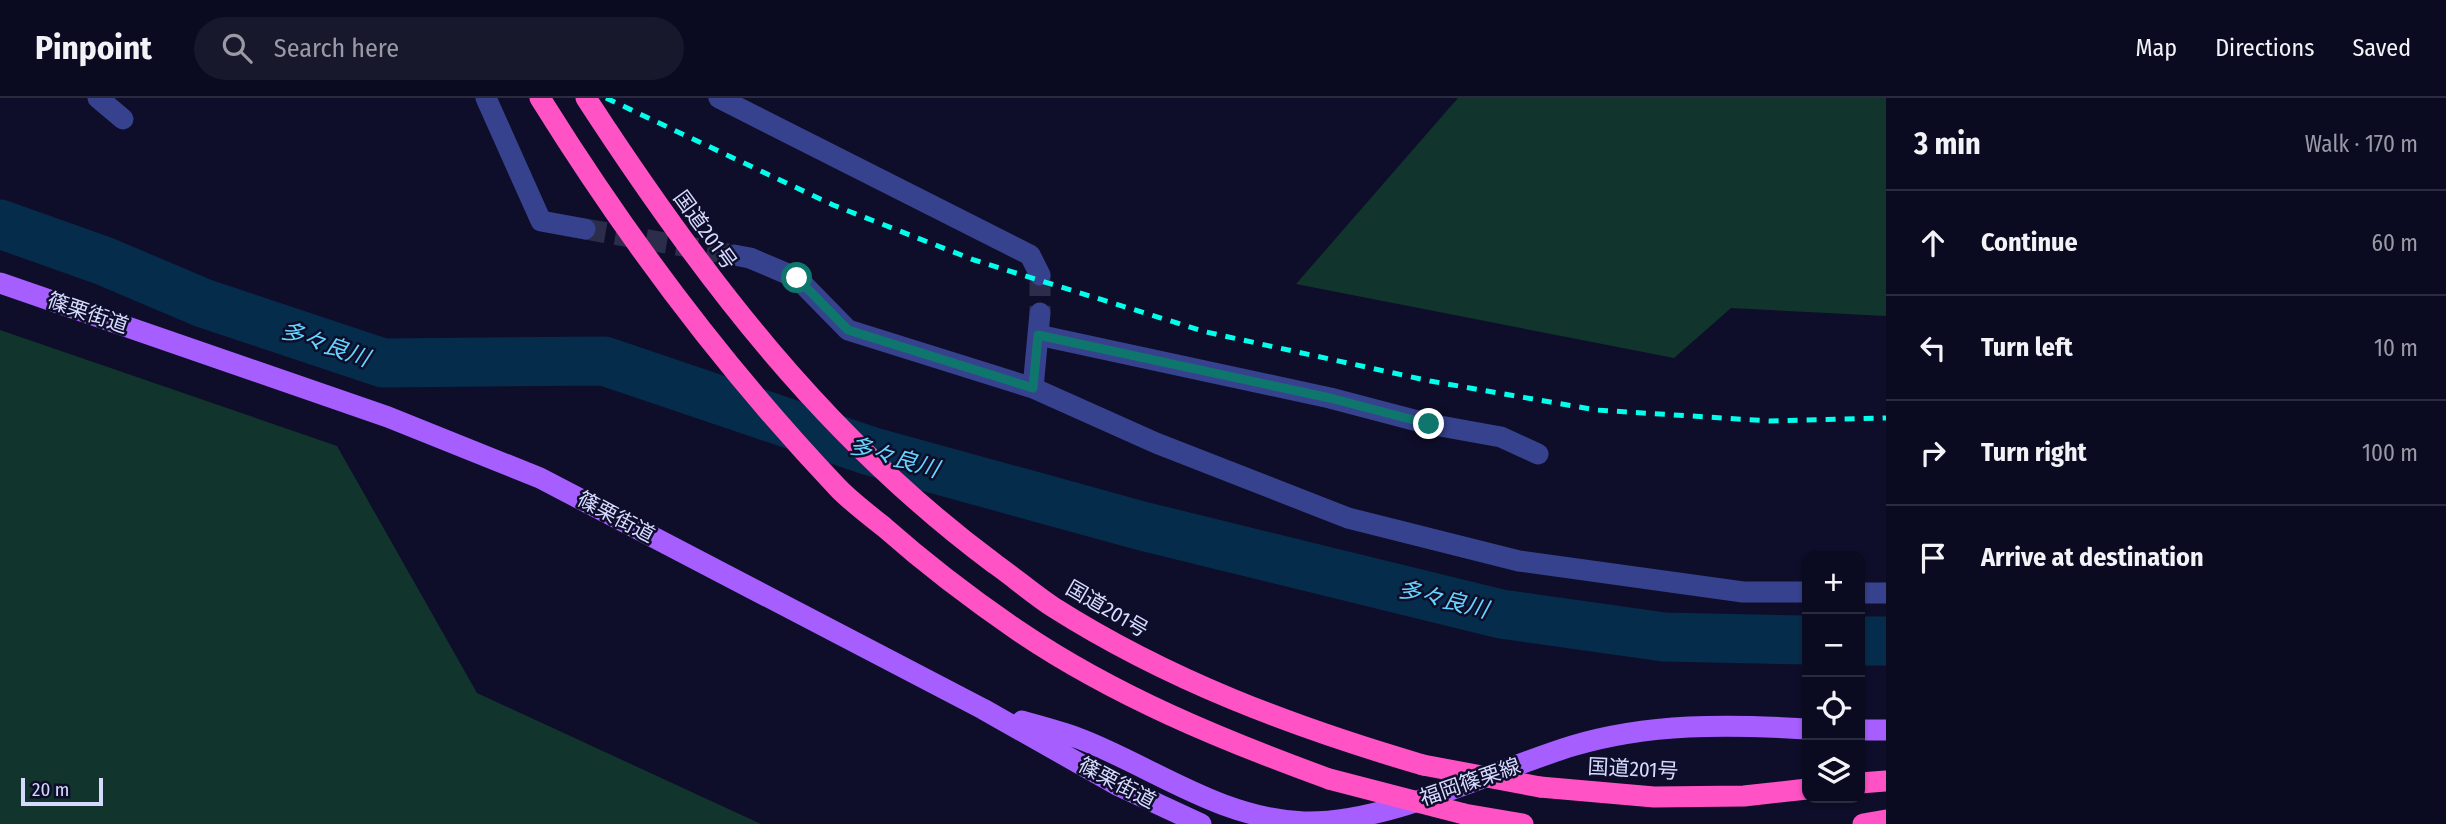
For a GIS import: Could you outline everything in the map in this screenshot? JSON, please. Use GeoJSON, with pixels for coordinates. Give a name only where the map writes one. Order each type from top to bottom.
{"type":"FeatureCollection","features":[{"type":"Feature","properties":{"kind":"highway"},"geometry":{"type":"LineString","coordinates":[[540,98],[594,185],[656,274],[841,491],[931,567],[1022,633],[1139,701],[1252,751],[1329,779],[1464,814],[1523,824]]}},
{"type":"Feature","properties":{"kind":"highway","name":"国道201号"},"geometry":{"type":"LineString","coordinates":[[586,98],[648,192],[726,301],[822,412],[885,474],[961,539],[1052,606],[1143,658],[1248,708],[1334,739],[1423,765],[1540,787],[1654,797],[1744,796],[1802,790]]}},
{"type":"Feature","properties":{"kind":"highway"},"geometry":{"type":"LineString","coordinates":[[1865,783],[1886,781]]}},
{"type":"Feature","properties":{"kind":"highway"},"geometry":{"type":"LineString","coordinates":[[1863,824],[1886,820]]}},
{"type":"Feature","properties":{"kind":"main road","name":"篠栗街道"},"geometry":{"type":"LineString","coordinates":[[0,283],[388,417],[540,478],[984,709],[1119,786],[1201,824]]}},
{"type":"Feature","properties":{"kind":"main road","name":"福岡篠栗線"},"geometry":{"type":"LineString","coordinates":[[984,709],[1082,739],[1214,802],[1269,822],[1306,823],[1369,817],[1574,746],[1668,727],[1747,725],[1802,729]]}},
{"type":"Feature","properties":{"kind":"main road"},"geometry":{"type":"LineString","coordinates":[[1865,730],[1886,730]]}},
{"type":"Feature","properties":{"kind":"street"},"geometry":{"type":"LineString","coordinates":[[98,98],[123,119]]}},
{"type":"Feature","properties":{"kind":"street"},"geometry":{"type":"LineString","coordinates":[[486,98],[541,221],[585,229]]}},
{"type":"Feature","properties":{"kind":"street"},"geometry":{"type":"LineString","coordinates":[[719,98],[1030,255],[1040,275]]}},
{"type":"Feature","properties":{"kind":"street"},"geometry":{"type":"LineString","coordinates":[[734,255],[750,258],[797,278],[848,330],[1033,388],[1156,443],[1348,518],[1519,561],[1743,592],[1802,592]]}},
{"type":"Feature","properties":{"kind":"street"},"geometry":{"type":"LineString","coordinates":[[1033,388],[1040,313]]}},
{"type":"Feature","properties":{"kind":"street"},"geometry":{"type":"LineString","coordinates":[[1038,335],[1330,398],[1429,424],[1501,436],[1538,454]]}},
{"type":"Feature","properties":{"kind":"street"},"geometry":{"type":"LineString","coordinates":[[1865,593],[1886,593]]}},
{"type":"Feature","properties":{"kind":"green space"},"geometry":{"type":"Polygon","coordinates":[[[1458,98],[1886,98],[1886,316],[1731,308],[1674,358],[1296,284],[1458,98]]]}},
{"type":"Feature","properties":{"kind":"green space"},"geometry":{"type":"Polygon","coordinates":[[[0,330],[337,446],[477,693],[761,824],[0,824],[0,330]]]}},
{"type":"Feature","properties":{"kind":"waterway","name":"多々良川"},"geometry":{"type":"LineString","coordinates":[[0,224],[104,261],[203,303],[383,363],[604,361],[870,451],[1142,526],[1501,614],[1664,637],[1802,640]]}},
{"type":"Feature","properties":{"kind":"waterway","name":"多々良川"},"geometry":{"type":"LineString","coordinates":[[1865,641],[1886,641]]}},
{"type":"Feature","properties":{"kind":"tunnel"},"geometry":{"type":"LineString","coordinates":[[585,229],[734,255]]}},
{"type":"Feature","properties":{"kind":"tunnel"},"geometry":{"type":"LineString","coordinates":[[1040,275],[1040,313]]}},
{"type":"Feature","properties":{"kind":"railway"},"geometry":{"type":"LineString","coordinates":[[606,98],[833,205],[974,260],[1206,332],[1430,381],[1596,410],[1770,421],[1886,418]]}},
{"type":"Feature","properties":{"kind":"route"},"geometry":{"type":"LineString","coordinates":[[797,278],[848,330],[1033,388],[1038,335],[1330,398],[1429,424]]}}]}
